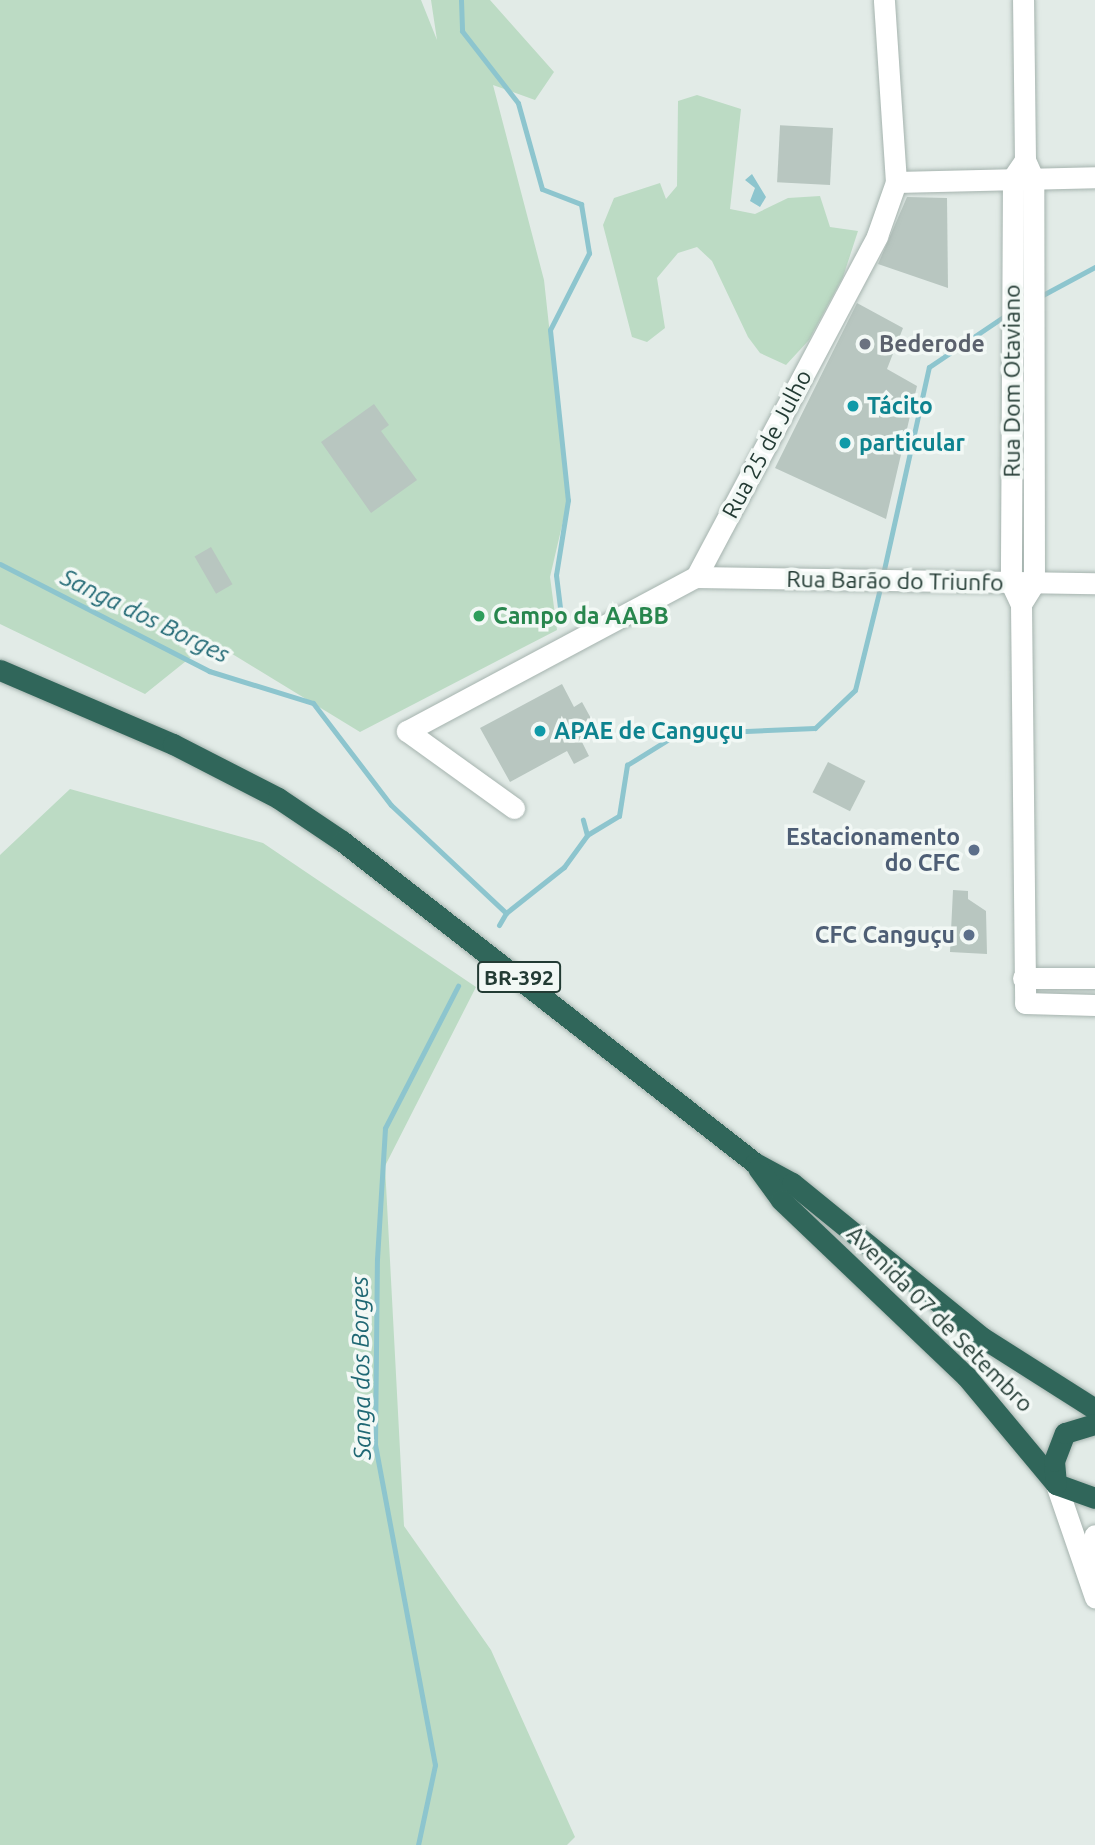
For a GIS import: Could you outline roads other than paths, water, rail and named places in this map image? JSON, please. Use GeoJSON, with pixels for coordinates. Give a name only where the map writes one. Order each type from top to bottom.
{"type":"FeatureCollection","features":[{"type":"Feature","properties":{"kind":"highway","name":"Avenida 07 de Setembro"},"geometry":{"type":"LineString","coordinates":[[0,670],[278,798],[352,848],[755,1164],[792,1183],[983,1338],[1095,1409]]}},
{"type":"Feature","properties":{"kind":"highway","name":"Avenida 07 de Setembro"},"geometry":{"type":"LineString","coordinates":[[755,1164],[781,1200],[966,1376],[1056,1484]]}},
{"type":"Feature","properties":{"kind":"highway"},"geometry":{"type":"LineString","coordinates":[[1095,1424],[1065,1433],[1054,1461],[1056,1484],[1095,1498]]}},
{"type":"Feature","properties":{"kind":"street","name":"Rua 25 de Julho"},"geometry":{"type":"LineString","coordinates":[[696,577],[877,236],[896,182],[884,0]]}},
{"type":"Feature","properties":{"kind":"street","name":"Rua Dom Otaviano"},"geometry":{"type":"LineString","coordinates":[[1023,0],[1023,406],[1034,583]]}},
{"type":"Feature","properties":{"kind":"street"},"geometry":{"type":"LineString","coordinates":[[896,182],[1023,172],[1095,177]]}},
{"type":"Feature","properties":{"kind":"street","name":"Rua Dom Otaviano"},"geometry":{"type":"LineString","coordinates":[[1023,406],[1011,583],[1021,604],[1025,1003],[1095,1005]]}},
{"type":"Feature","properties":{"kind":"street"},"geometry":{"type":"LineString","coordinates":[[514,808],[408,734],[409,727],[424,708],[696,577]]}},
{"type":"Feature","properties":{"kind":"street","name":"Rua Barão do Triunfo"},"geometry":{"type":"LineString","coordinates":[[696,577],[1095,583]]}},
{"type":"Feature","properties":{"kind":"street"},"geometry":{"type":"LineString","coordinates":[[1021,604],[1034,583]]}},
{"type":"Feature","properties":{"kind":"street"},"geometry":{"type":"LineString","coordinates":[[1023,978],[1095,978]]}},
{"type":"Feature","properties":{"kind":"street"},"geometry":{"type":"LineString","coordinates":[[1056,1484],[1093,1587]]}},
{"type":"Feature","properties":{"kind":"street"},"geometry":{"type":"LineString","coordinates":[[1093,1587],[1095,1535]]}},
{"type":"Feature","properties":{"kind":"water"},"geometry":{"type":"Polygon","coordinates":[[[752,174],[766,197],[760,207],[750,201],[755,188],[745,180],[752,174]]]}},
{"type":"Feature","properties":{"kind":"waterway"},"geometry":{"type":"LineString","coordinates":[[461,0],[462,31],[518,103],[542,189],[581,204],[589,253],[550,330],[568,500],[556,575],[560,610]]}},
{"type":"Feature","properties":{"kind":"waterway"},"geometry":{"type":"LineString","coordinates":[[1039,297],[1095,267]]}},
{"type":"Feature","properties":{"kind":"waterway"},"geometry":{"type":"LineString","coordinates":[[883,574],[929,367],[1006,315]]}},
{"type":"Feature","properties":{"kind":"waterway","name":"Sanga dos Borges"},"geometry":{"type":"LineString","coordinates":[[0,564],[209,671],[313,703],[391,805],[506,913],[499,925]]}},
{"type":"Feature","properties":{"kind":"waterway"},"geometry":{"type":"LineString","coordinates":[[587,835],[619,816],[627,765],[677,734],[815,728],[855,690],[881,584]]}},
{"type":"Feature","properties":{"kind":"waterway"},"geometry":{"type":"LineString","coordinates":[[506,913],[564,867],[587,835],[583,820]]}},
{"type":"Feature","properties":{"kind":"waterway","name":"Sanga dos Borges"},"geometry":{"type":"LineString","coordinates":[[418,1845],[435,1765],[375,1445],[377,1259],[385,1128],[458,986]]}},
{"type":"Feature","properties":{"kind":"place","name":"Bederode"},"geometry":{"type":"Point","coordinates":[865,344]}},
{"type":"Feature","properties":{"kind":"place","name":"Tácito"},"geometry":{"type":"Point","coordinates":[853,406]}},
{"type":"Feature","properties":{"kind":"place","name":"particular"},"geometry":{"type":"Point","coordinates":[845,443]}},
{"type":"Feature","properties":{"kind":"place","name":"Campo da AABB"},"geometry":{"type":"Point","coordinates":[479,616]}},
{"type":"Feature","properties":{"kind":"place","name":"APAE de Canguçu"},"geometry":{"type":"Point","coordinates":[540,731]}},
{"type":"Feature","properties":{"kind":"place","name":"Estacionamento do CFC"},"geometry":{"type":"Point","coordinates":[974,850]}},
{"type":"Feature","properties":{"kind":"place","name":"CFC Canguçu"},"geometry":{"type":"Point","coordinates":[969,935]}}]}
